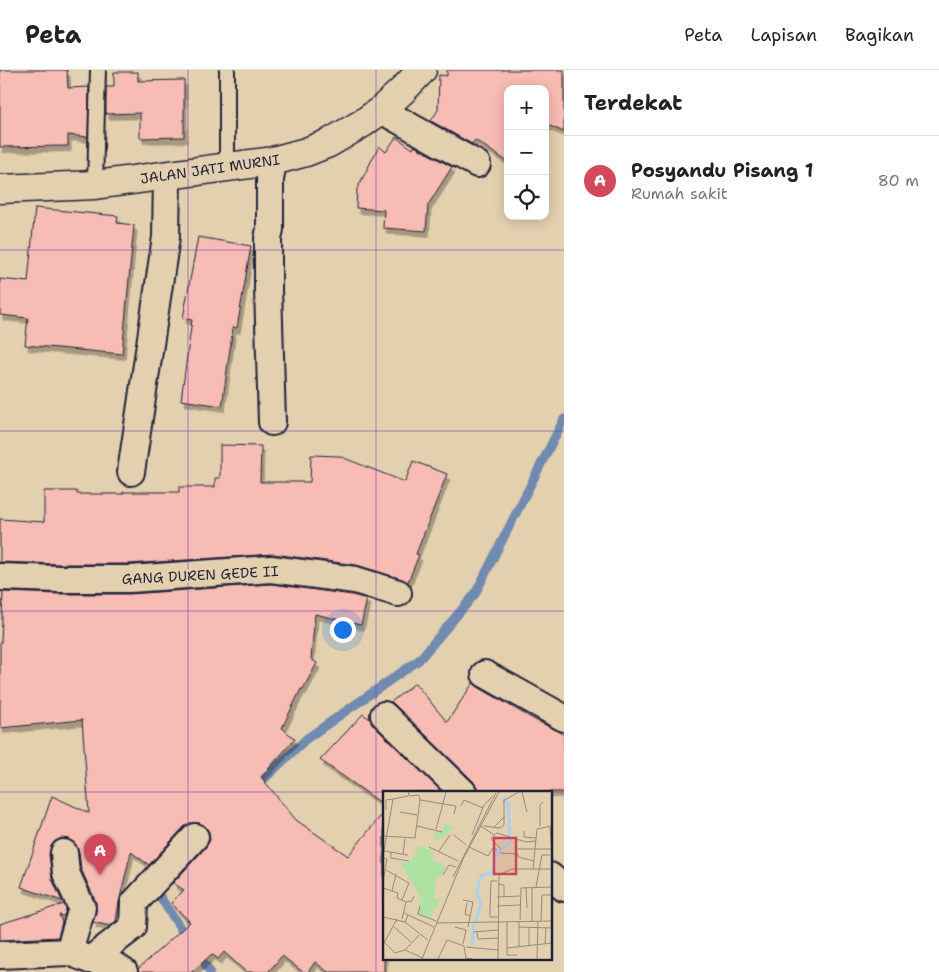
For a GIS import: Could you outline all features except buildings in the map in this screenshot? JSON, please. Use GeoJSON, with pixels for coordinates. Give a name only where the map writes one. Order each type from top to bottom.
{"type":"FeatureCollection","features":[{"type":"Feature","properties":{"kind":"street","name":"JALAN JATI MURNI"},"geometry":{"type":"LineString","coordinates":[[0,189],[95,184],[167,176],[273,161],[306,152],[329,143],[363,123],[381,110],[422,70]]}},
{"type":"Feature","properties":{"kind":"street"},"geometry":{"type":"LineString","coordinates":[[381,110],[477,164]]}},
{"type":"Feature","properties":{"kind":"street"},"geometry":{"type":"LineString","coordinates":[[272,422],[268,239],[270,229],[270,180],[273,161]]}},
{"type":"Feature","properties":{"kind":"street"},"geometry":{"type":"LineString","coordinates":[[131,472],[166,238],[167,176]]}},
{"type":"Feature","properties":{"kind":"street","name":"GANG DUREN GEDE II"},"geometry":{"type":"LineString","coordinates":[[0,577],[130,579],[271,569],[356,580],[398,593]]}},
{"type":"Feature","properties":{"kind":"street"},"geometry":{"type":"LineString","coordinates":[[485,674],[564,718]]}},
{"type":"Feature","properties":{"kind":"street"},"geometry":{"type":"LineString","coordinates":[[384,715],[462,791]]}},
{"type":"Feature","properties":{"kind":"street"},"geometry":{"type":"LineString","coordinates":[[80,956],[133,927],[134,904],[195,837]]}},
{"type":"Feature","properties":{"kind":"street"},"geometry":{"type":"LineString","coordinates":[[64,853],[66,873],[82,908],[80,956]]}},
{"type":"Feature","properties":{"kind":"street"},"geometry":{"type":"LineString","coordinates":[[552,878],[564,888]]}},
{"type":"Feature","properties":{"kind":"street"},"geometry":{"type":"LineString","coordinates":[[0,955],[80,956],[112,964],[124,972]]}},
{"type":"Feature","properties":{"kind":"lane"},"geometry":{"type":"LineString","coordinates":[[95,184],[98,70]]}},
{"type":"Feature","properties":{"kind":"lane"},"geometry":{"type":"LineString","coordinates":[[227,70],[227,168]]}},
{"type":"Feature","properties":{"kind":"waterway"},"geometry":{"type":"LineString","coordinates":[[256,787],[306,739],[419,660],[475,594],[564,419]]}},
{"type":"Feature","properties":{"kind":"waterway"},"geometry":{"type":"LineString","coordinates":[[153,886],[188,940]]}},
{"type":"Feature","properties":{"kind":"waterway"},"geometry":{"type":"LineString","coordinates":[[197,952],[210,972]]}},
{"type":"Feature","properties":{"kind":"place","name":"Posyandu Pisang 1"},"geometry":{"type":"Point","coordinates":[100,875]}}]}
